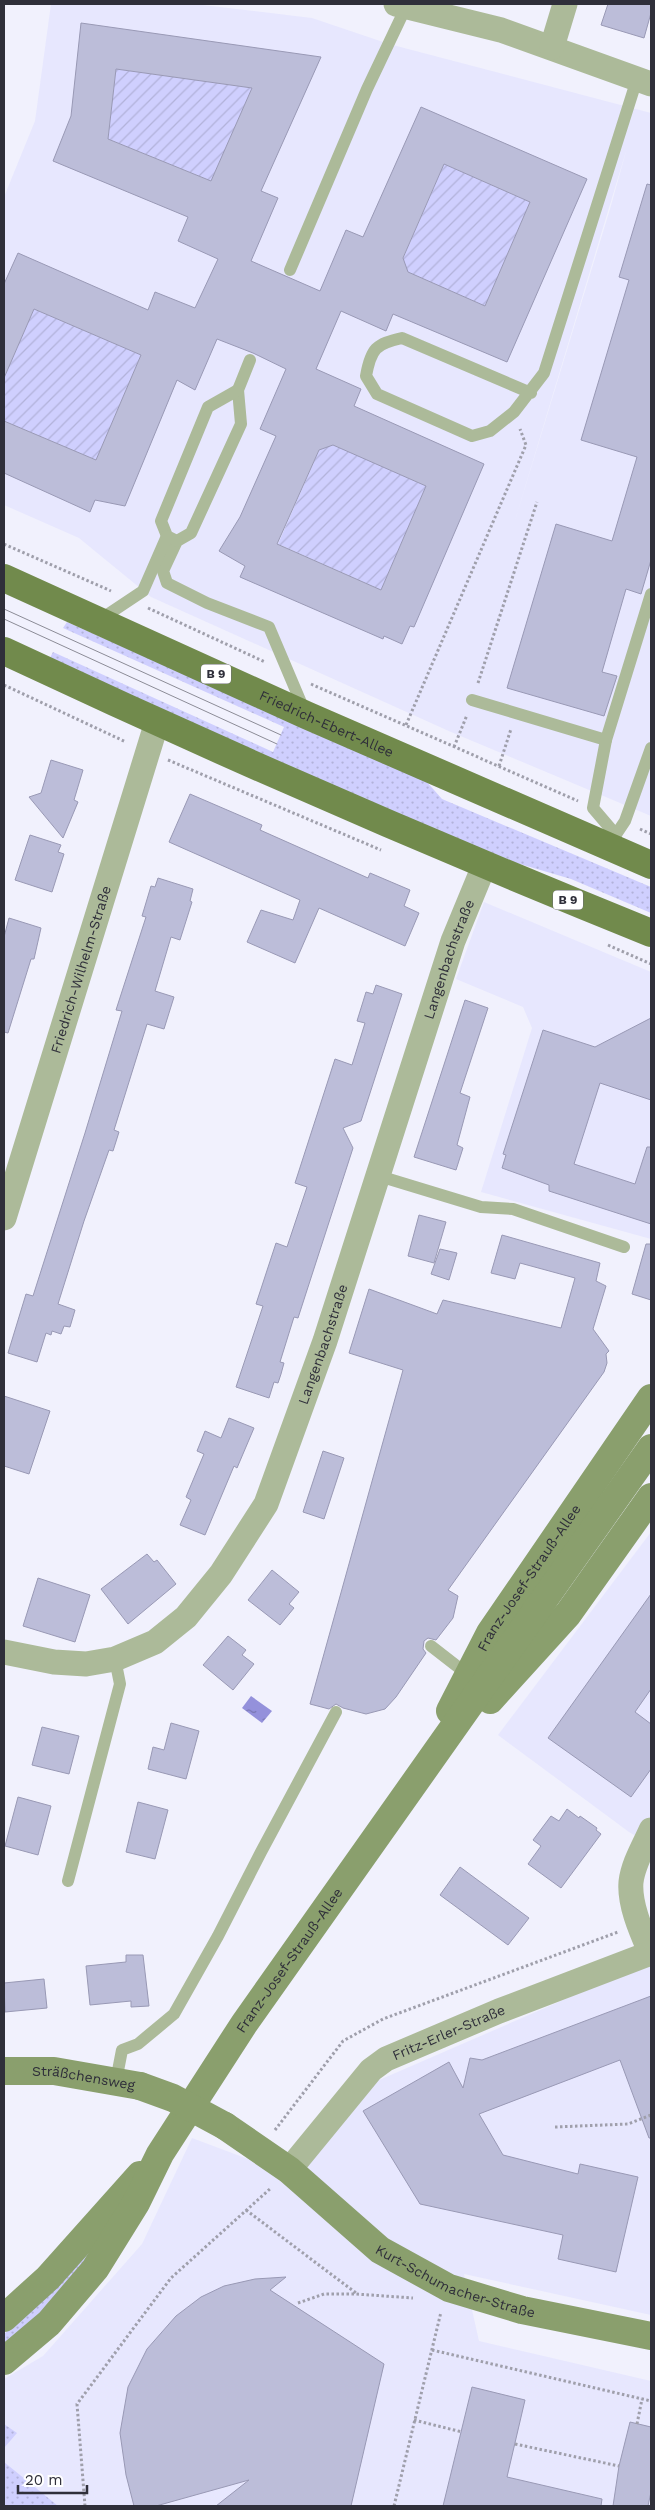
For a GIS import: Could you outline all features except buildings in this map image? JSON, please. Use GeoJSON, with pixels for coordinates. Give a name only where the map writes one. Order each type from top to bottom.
{"type":"FeatureCollection","features":[{"type":"Feature","properties":{"kind":"main road","name":"Friedrich-Ebert-Allee"},"geometry":{"type":"LineString","coordinates":[[4,578],[306,715],[612,841],[651,865]]}},
{"type":"Feature","properties":{"kind":"main road","name":"B 9"},"geometry":{"type":"LineString","coordinates":[[4,651],[157,722],[484,866],[651,933]]}},
{"type":"Feature","properties":{"kind":"main road","name":"Franz-Josef-Strauß-Allee"},"geometry":{"type":"LineString","coordinates":[[423,1769],[467,1674],[490,1633],[651,1398]]}},
{"type":"Feature","properties":{"kind":"main road","name":"Franz-Josef-Strauß-Allee"},"geometry":{"type":"LineString","coordinates":[[4,2361],[49,2322],[95,2269],[136,2203],[160,2154],[244,2024],[651,1448]]}},
{"type":"Feature","properties":{"kind":"main road","name":"Franz-Josef-Strauß-Allee"},"geometry":{"type":"LineString","coordinates":[[423,1769],[526,1662],[568,1614],[651,1497]]}},
{"type":"Feature","properties":{"kind":"main road","name":"Sträßchensweg"},"geometry":{"type":"LineString","coordinates":[[4,2071],[54,2071],[128,2083],[173,2098],[226,2126],[286,2172]]}},
{"type":"Feature","properties":{"kind":"main road","name":"Franz-Josef-Strauß-Allee"},"geometry":{"type":"LineString","coordinates":[[4,2318],[48,2278],[160,2154]]}},
{"type":"Feature","properties":{"kind":"main road","name":"Kurt-Schumacher-Straße"},"geometry":{"type":"LineString","coordinates":[[286,2172],[380,2250],[450,2288],[522,2310],[651,2336]]}},
{"type":"Feature","properties":{"kind":"street"},"geometry":{"type":"LineString","coordinates":[[552,47],[565,4]]}},
{"type":"Feature","properties":{"kind":"street"},"geometry":{"type":"LineString","coordinates":[[401,5],[460,19],[552,47],[644,82]]}},
{"type":"Feature","properties":{"kind":"street","name":"Friedrich-Wilhelm-Straße"},"geometry":{"type":"LineString","coordinates":[[4,1218],[146,751],[157,722]]}},
{"type":"Feature","properties":{"kind":"street","name":"Langenbachstraße"},"geometry":{"type":"LineString","coordinates":[[4,1652],[54,1662],[86,1664],[114,1659],[155,1642],[186,1617],[221,1574],[266,1504],[325,1342],[453,941],[484,866]]}},
{"type":"Feature","properties":{"kind":"street"},"geometry":{"type":"LineString","coordinates":[[651,1830],[639,1856],[631,1882],[638,1924],[651,1954]]}},
{"type":"Feature","properties":{"kind":"street","name":"Fritz-Erler-Straße"},"geometry":{"type":"LineString","coordinates":[[286,2172],[371,2070],[386,2059],[499,2011],[651,1954]]}},
{"type":"Feature","properties":{"kind":"lane"},"geometry":{"type":"LineString","coordinates":[[290,270],[401,5]]}},
{"type":"Feature","properties":{"kind":"lane"},"geometry":{"type":"LineString","coordinates":[[531,392],[402,338],[381,343],[369,359],[366,376],[377,394],[472,436],[490,431],[514,412],[531,392],[544,373],[644,82]]}},
{"type":"Feature","properties":{"kind":"lane"},"geometry":{"type":"LineString","coordinates":[[98,621],[143,591],[172,539],[191,533],[241,424],[238,390],[250,360]]}},
{"type":"Feature","properties":{"kind":"lane"},"geometry":{"type":"LineString","coordinates":[[238,390],[208,407],[161,521],[172,539],[164,571],[167,583],[207,603],[269,627],[306,715]]}},
{"type":"Feature","properties":{"kind":"lane"},"geometry":{"type":"LineString","coordinates":[[651,594],[606,740],[593,808],[612,841],[625,821],[651,748]]}},
{"type":"Feature","properties":{"kind":"lane"},"geometry":{"type":"LineString","coordinates":[[472,700],[606,740]]}},
{"type":"Feature","properties":{"kind":"lane"},"geometry":{"type":"LineString","coordinates":[[379,1176],[481,1207],[513,1209],[624,1247]]}},
{"type":"Feature","properties":{"kind":"lane"},"geometry":{"type":"LineString","coordinates":[[431,1646],[467,1674]]}},
{"type":"Feature","properties":{"kind":"lane"},"geometry":{"type":"LineString","coordinates":[[68,1881],[120,1684],[114,1659]]}},
{"type":"Feature","properties":{"kind":"lane"},"geometry":{"type":"LineString","coordinates":[[128,2083],[122,2050],[138,2044],[174,2014],[218,1936],[260,1852],[336,1712]]}},
{"type":"Feature","properties":{"kind":"path"},"geometry":{"type":"LineString","coordinates":[[502,726],[511,728],[500,766],[406,725],[526,445],[514,412]]}},
{"type":"Feature","properties":{"kind":"path"},"geometry":{"type":"LineString","coordinates":[[454,747],[467,715],[538,502]]}},
{"type":"Feature","properties":{"kind":"path"},"geometry":{"type":"LineString","coordinates":[[4,544],[131,599]]}},
{"type":"Feature","properties":{"kind":"path"},"geometry":{"type":"LineString","coordinates":[[4,685],[146,751],[390,854]]}},
{"type":"Feature","properties":{"kind":"path"},"geometry":{"type":"LineString","coordinates":[[467,715],[476,718]]}},
{"type":"Feature","properties":{"kind":"path"},"geometry":{"type":"LineString","coordinates":[[84,2506],[77,2404],[171,2278],[286,2172],[270,2136],[343,2041],[383,2020],[638,1924]]}},
{"type":"Feature","properties":{"kind":"path"},"geometry":{"type":"LineString","coordinates":[[555,2127],[628,2124],[651,2116]]}},
{"type":"Feature","properties":{"kind":"path"},"geometry":{"type":"LineString","coordinates":[[246,2210],[356,2294]]}},
{"type":"Feature","properties":{"kind":"path"},"geometry":{"type":"LineString","coordinates":[[298,2303],[324,2294],[401,2296]]}},
{"type":"Feature","properties":{"kind":"path"},"geometry":{"type":"LineString","coordinates":[[394,2506],[444,2303]]}},
{"type":"Feature","properties":{"kind":"path"},"geometry":{"type":"LineString","coordinates":[[432,2350],[651,2401]]}},
{"type":"Feature","properties":{"kind":"path"},"geometry":{"type":"LineString","coordinates":[[638,2424],[642,2398]]}},
{"type":"Feature","properties":{"kind":"path"},"geometry":{"type":"LineString","coordinates":[[414,2420],[462,2432]]}},
{"type":"Feature","properties":{"kind":"path"},"geometry":{"type":"LineString","coordinates":[[515,2444],[619,2466]]}},
{"type":"Feature","properties":{"kind":"shaded area"},"geometry":{"type":"Polygon","coordinates":[[[51,4],[194,4],[312,18],[389,44],[651,113],[651,816],[451,732],[151,597],[79,538],[4,505],[4,197],[35,121],[51,4]],[[627,148],[513,527],[610,209],[627,148]]]}},
{"type":"Feature","properties":{"kind":"shaded area"},"geometry":{"type":"Polygon","coordinates":[[[116,69],[252,88],[211,181],[108,139],[116,69]]]}},
{"type":"Feature","properties":{"kind":"shaded area"},"geometry":{"type":"Polygon","coordinates":[[[444,164],[530,202],[485,306],[405,271],[402,261],[444,164]]]}},
{"type":"Feature","properties":{"kind":"shaded area"},"geometry":{"type":"Polygon","coordinates":[[[34,309],[141,355],[96,460],[4,421],[4,378],[34,309]]]}},
{"type":"Feature","properties":{"kind":"shaded area"},"geometry":{"type":"Polygon","coordinates":[[[330,443],[426,486],[381,590],[278,544],[320,448],[330,443]]]}},
{"type":"Feature","properties":{"kind":"shaded area"},"geometry":{"type":"Polygon","coordinates":[[[67,622],[426,781],[442,799],[651,887],[651,913],[571,879],[483,853],[49,660],[53,652],[273,752],[284,727],[63,628],[67,622]]]}},
{"type":"Feature","properties":{"kind":"shaded area"},"geometry":{"type":"Polygon","coordinates":[[[484,902],[651,972],[651,1239],[481,1192],[532,1028],[523,1007],[456,979],[484,902]]]}},
{"type":"Feature","properties":{"kind":"shaded area"},"geometry":{"type":"Polygon","coordinates":[[[651,1532],[651,1845],[629,1832],[498,1735],[651,1532]]]}},
{"type":"Feature","properties":{"kind":"shaded area"},"geometry":{"type":"Polygon","coordinates":[[[651,1962],[651,2315],[464,2274],[479,2341],[651,2381],[651,2506],[4,2506],[4,2379],[43,2356],[142,2244],[192,2138],[248,2159],[287,2184],[370,2084],[651,1962]]]}},
{"type":"Feature","properties":{"kind":"shaded area"},"geometry":{"type":"Polygon","coordinates":[[[104,2230],[79,2270],[28,2326],[4,2345],[4,2334],[28,2313],[104,2230]]]}},
{"type":"Feature","properties":{"kind":"shaded area"},"geometry":{"type":"Polygon","coordinates":[[[4,2424],[17,2433],[4,2448],[4,2424]]]}},
{"type":"Feature","properties":{"kind":"shaded area"},"geometry":{"type":"Polygon","coordinates":[[[4,2462],[58,2506],[4,2506],[4,2462]]]}},
{"type":"Feature","properties":{"kind":"water"},"geometry":{"type":"Polygon","coordinates":[[[251,1696],[272,1711],[262,1723],[242,1708],[251,1696]]]}},
{"type":"Feature","properties":{"kind":"tram line"},"geometry":{"type":"LineString","coordinates":[[4,609],[281,735]]}},
{"type":"Feature","properties":{"kind":"tram line"},"geometry":{"type":"LineString","coordinates":[[4,619],[277,744]]}}]}
